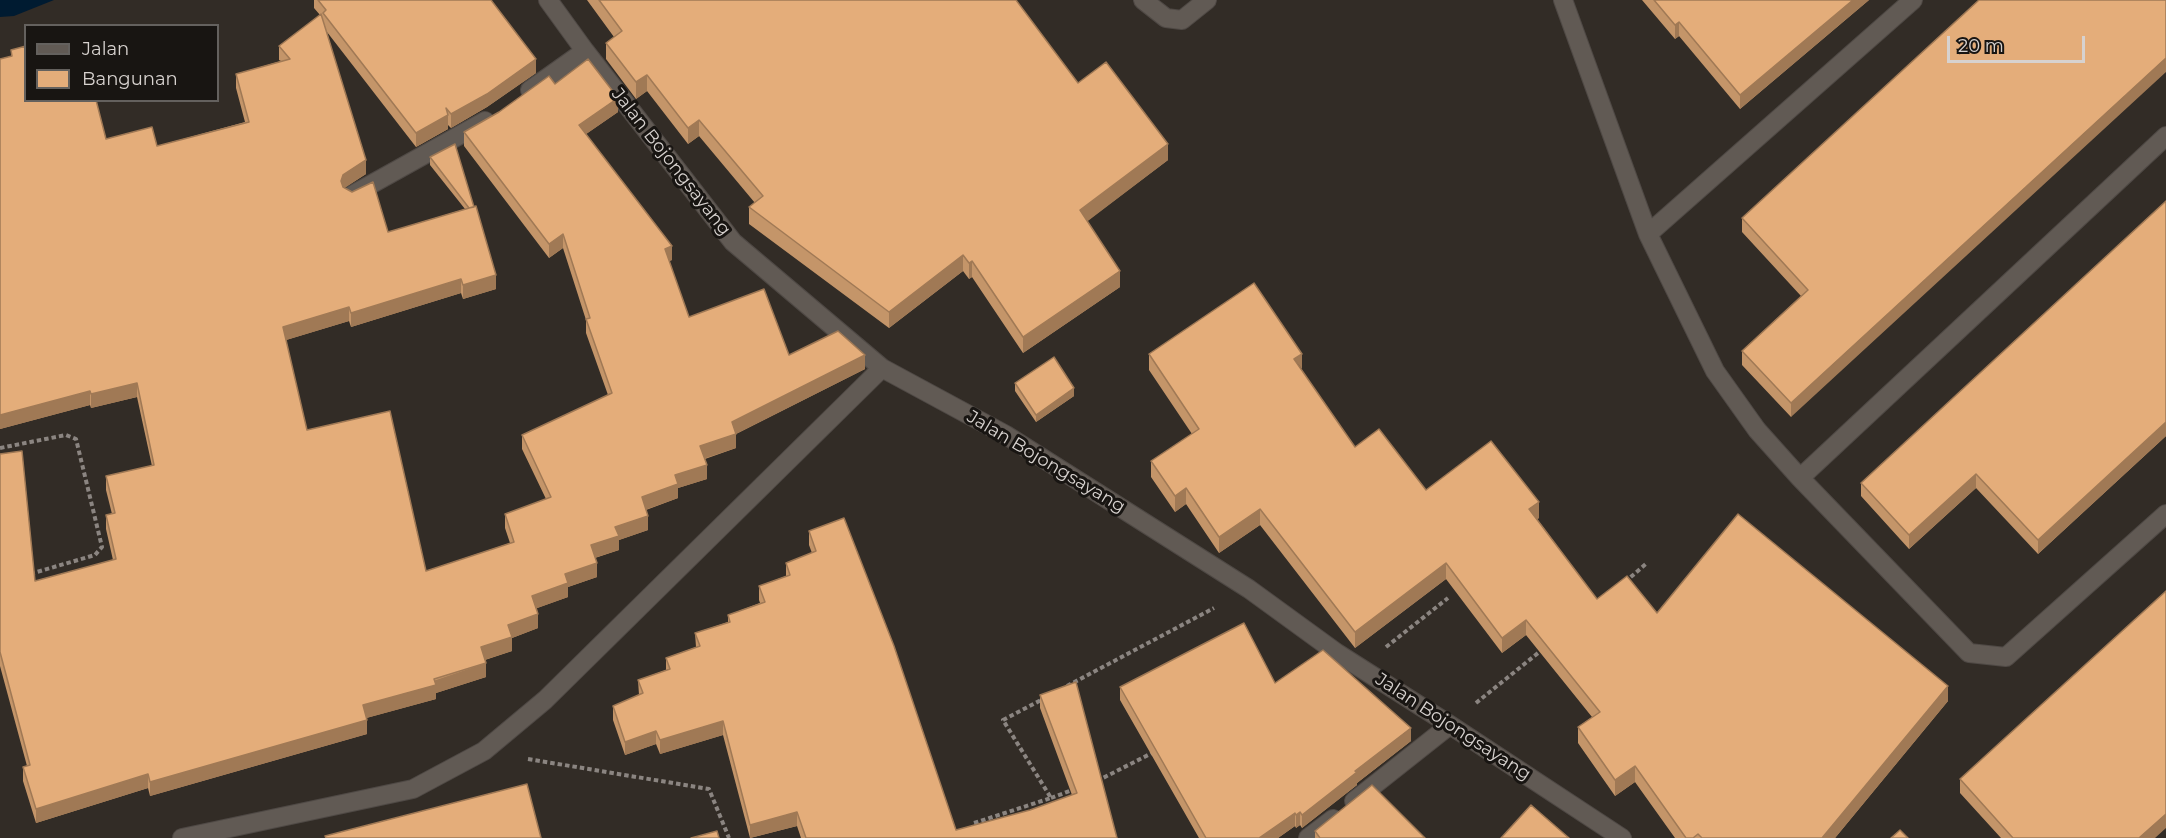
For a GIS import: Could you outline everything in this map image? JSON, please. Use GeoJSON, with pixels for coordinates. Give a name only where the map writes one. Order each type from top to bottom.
{"type":"FeatureCollection","features":[{"type":"Feature","properties":{"kind":"street","name":"Jalan Bojongsayang"},"geometry":{"type":"LineString","coordinates":[[548,0],[733,243],[882,368],[1006,435],[1249,589],[1337,653],[1622,838]]}},
{"type":"Feature","properties":{"kind":"street"},"geometry":{"type":"LineString","coordinates":[[1143,0],[1166,18],[1182,20],[1207,0]]}},
{"type":"Feature","properties":{"kind":"street"},"geometry":{"type":"LineString","coordinates":[[1563,0],[1648,234],[1715,371],[1757,430],[1800,478],[1969,653],[2006,657],[2166,514]]}},
{"type":"Feature","properties":{"kind":"street"},"geometry":{"type":"LineString","coordinates":[[1648,234],[1913,0]]}},
{"type":"Feature","properties":{"kind":"street"},"geometry":{"type":"LineString","coordinates":[[520,97],[585,51]]}},
{"type":"Feature","properties":{"kind":"street"},"geometry":{"type":"LineString","coordinates":[[352,195],[502,110]]}},
{"type":"Feature","properties":{"kind":"street"},"geometry":{"type":"LineString","coordinates":[[1800,478],[2166,136]]}},
{"type":"Feature","properties":{"kind":"street"},"geometry":{"type":"LineString","coordinates":[[182,838],[413,789],[484,751],[545,700],[882,368]]}},
{"type":"Feature","properties":{"kind":"street"},"geometry":{"type":"LineString","coordinates":[[1308,838],[1450,725]]}},
{"type":"Feature","properties":{"kind":"path"},"geometry":{"type":"LineString","coordinates":[[0,448],[66,435],[76,439],[102,547],[95,555],[22,576]]}},
{"type":"Feature","properties":{"kind":"path"},"geometry":{"type":"LineString","coordinates":[[1620,586],[1647,563]]}},
{"type":"Feature","properties":{"kind":"path"},"geometry":{"type":"LineString","coordinates":[[1065,687],[1249,589]]}},
{"type":"Feature","properties":{"kind":"path"},"geometry":{"type":"LineString","coordinates":[[1360,668],[1448,598]]}},
{"type":"Feature","properties":{"kind":"path"},"geometry":{"type":"LineString","coordinates":[[1450,725],[1549,644]]}},
{"type":"Feature","properties":{"kind":"path"},"geometry":{"type":"LineString","coordinates":[[1051,798],[1003,720],[1054,692]]}},
{"type":"Feature","properties":{"kind":"path"},"geometry":{"type":"LineString","coordinates":[[1091,783],[1163,747]]}},
{"type":"Feature","properties":{"kind":"path"},"geometry":{"type":"LineString","coordinates":[[484,751],[709,789],[729,838]]}},
{"type":"Feature","properties":{"kind":"path"},"geometry":{"type":"LineString","coordinates":[[974,823],[1081,787]]}},
{"type":"Feature","properties":{"kind":"water"},"geometry":{"type":"Polygon","coordinates":[[[0,0],[54,0],[14,16],[0,17],[0,0]]]}},
{"type":"Feature","properties":{"kind":"building"},"geometry":{"type":"Polygon","coordinates":[[[318,0],[491,0],[536,59],[487,94],[451,114],[446,108],[448,115],[416,133],[323,13],[326,10],[318,0]]]}},
{"type":"Feature","properties":{"kind":"building"},"geometry":{"type":"Polygon","coordinates":[[[599,0],[1016,0],[1078,83],[1106,62],[1168,144],[1080,210],[1120,271],[1023,337],[972,261],[969,263],[963,255],[889,312],[749,207],[763,196],[699,120],[688,128],[647,75],[636,82],[606,43],[622,31],[599,0]]]}},
{"type":"Feature","properties":{"kind":"building"},"geometry":{"type":"Polygon","coordinates":[[[1654,0],[1853,0],[1740,95],[1679,22],[1675,25],[1654,0]]]}},
{"type":"Feature","properties":{"kind":"building"},"geometry":{"type":"Polygon","coordinates":[[[1979,0],[2166,0],[2166,58],[1791,403],[1742,351],[1808,290],[1742,218],[1979,0]]]}},
{"type":"Feature","properties":{"kind":"building"},"geometry":{"type":"Polygon","coordinates":[[[321,14],[366,160],[343,175],[341,181],[343,187],[352,192],[373,182],[388,232],[476,206],[496,275],[463,285],[461,279],[351,313],[349,307],[283,327],[307,430],[390,411],[426,571],[514,542],[505,514],[551,497],[522,435],[612,393],[586,319],[590,318],[563,234],[549,244],[464,132],[499,112],[549,76],[555,84],[588,59],[618,98],[579,125],[672,246],[665,249],[689,317],[764,289],[789,355],[838,331],[865,355],[732,422],[736,434],[700,446],[707,465],[675,475],[678,484],[642,497],[648,516],[615,527],[619,536],[591,545],[597,563],[565,574],[568,583],[532,596],[538,614],[508,625],[512,637],[481,647],[486,663],[434,679],[436,685],[363,705],[367,720],[150,782],[148,774],[36,809],[23,767],[30,765],[0,652],[0,454],[22,451],[35,581],[116,559],[106,515],[115,513],[106,476],[154,465],[137,383],[91,394],[90,391],[0,415],[0,59],[12,56],[11,50],[24,47],[24,102],[97,102],[106,139],[152,127],[157,146],[249,122],[236,74],[290,59],[279,46],[321,14]]]}},
{"type":"Feature","properties":{"kind":"building"},"geometry":{"type":"Polygon","coordinates":[[[455,144],[474,207],[469,208],[430,157],[455,144]]]}},
{"type":"Feature","properties":{"kind":"building"},"geometry":{"type":"Polygon","coordinates":[[[2166,201],[2166,422],[2038,540],[1976,474],[1909,535],[1861,483],[2166,201]]]}},
{"type":"Feature","properties":{"kind":"building"},"geometry":{"type":"Polygon","coordinates":[[[1254,283],[1302,354],[1294,359],[1355,447],[1379,429],[1426,490],[1491,441],[1539,502],[1529,509],[1597,599],[1627,576],[1657,613],[1738,514],[1948,686],[1822,838],[1702,838],[1698,834],[1693,838],[1686,838],[1635,766],[1615,780],[1578,727],[1600,712],[1526,620],[1502,638],[1446,563],[1355,632],[1260,509],[1219,537],[1186,488],[1175,496],[1151,461],[1199,429],[1149,354],[1254,283]]]}},
{"type":"Feature","properties":{"kind":"building"},"geometry":{"type":"Polygon","coordinates":[[[1054,357],[1074,388],[1036,415],[1015,383],[1054,357]]]}},
{"type":"Feature","properties":{"kind":"building"},"geometry":{"type":"Polygon","coordinates":[[[844,518],[894,646],[956,830],[1030,810],[1077,793],[1040,695],[1076,682],[1117,838],[806,838],[797,812],[750,825],[723,721],[660,740],[656,731],[625,742],[613,706],[643,693],[638,680],[670,669],[666,658],[700,646],[695,633],[730,622],[728,615],[765,602],[759,586],[790,575],[786,563],[816,551],[809,531],[844,518]]]}},
{"type":"Feature","properties":{"kind":"building"},"geometry":{"type":"Polygon","coordinates":[[[2166,591],[2166,814],[2139,838],[2013,838],[1960,779],[2166,591]]]}},
{"type":"Feature","properties":{"kind":"building"},"geometry":{"type":"Polygon","coordinates":[[[1244,623],[1275,683],[1323,650],[1411,728],[1302,815],[1300,812],[1296,815],[1295,813],[1259,838],[1206,838],[1120,687],[1244,623]]]}},
{"type":"Feature","properties":{"kind":"building"},"geometry":{"type":"Polygon","coordinates":[[[527,784],[541,838],[326,838],[325,836],[527,784]]]}},
{"type":"Feature","properties":{"kind":"building"},"geometry":{"type":"Polygon","coordinates":[[[1372,785],[1425,838],[1320,838],[1315,831],[1372,785]]]}},
{"type":"Feature","properties":{"kind":"building"},"geometry":{"type":"Polygon","coordinates":[[[1531,805],[1569,838],[1501,838],[1531,805]]]}},
{"type":"Feature","properties":{"kind":"building"},"geometry":{"type":"Polygon","coordinates":[[[1900,830],[1908,838],[1891,838],[1900,830]]]}},
{"type":"Feature","properties":{"kind":"building"},"geometry":{"type":"Polygon","coordinates":[[[717,831],[719,838],[691,838],[717,831]]]}}]}
